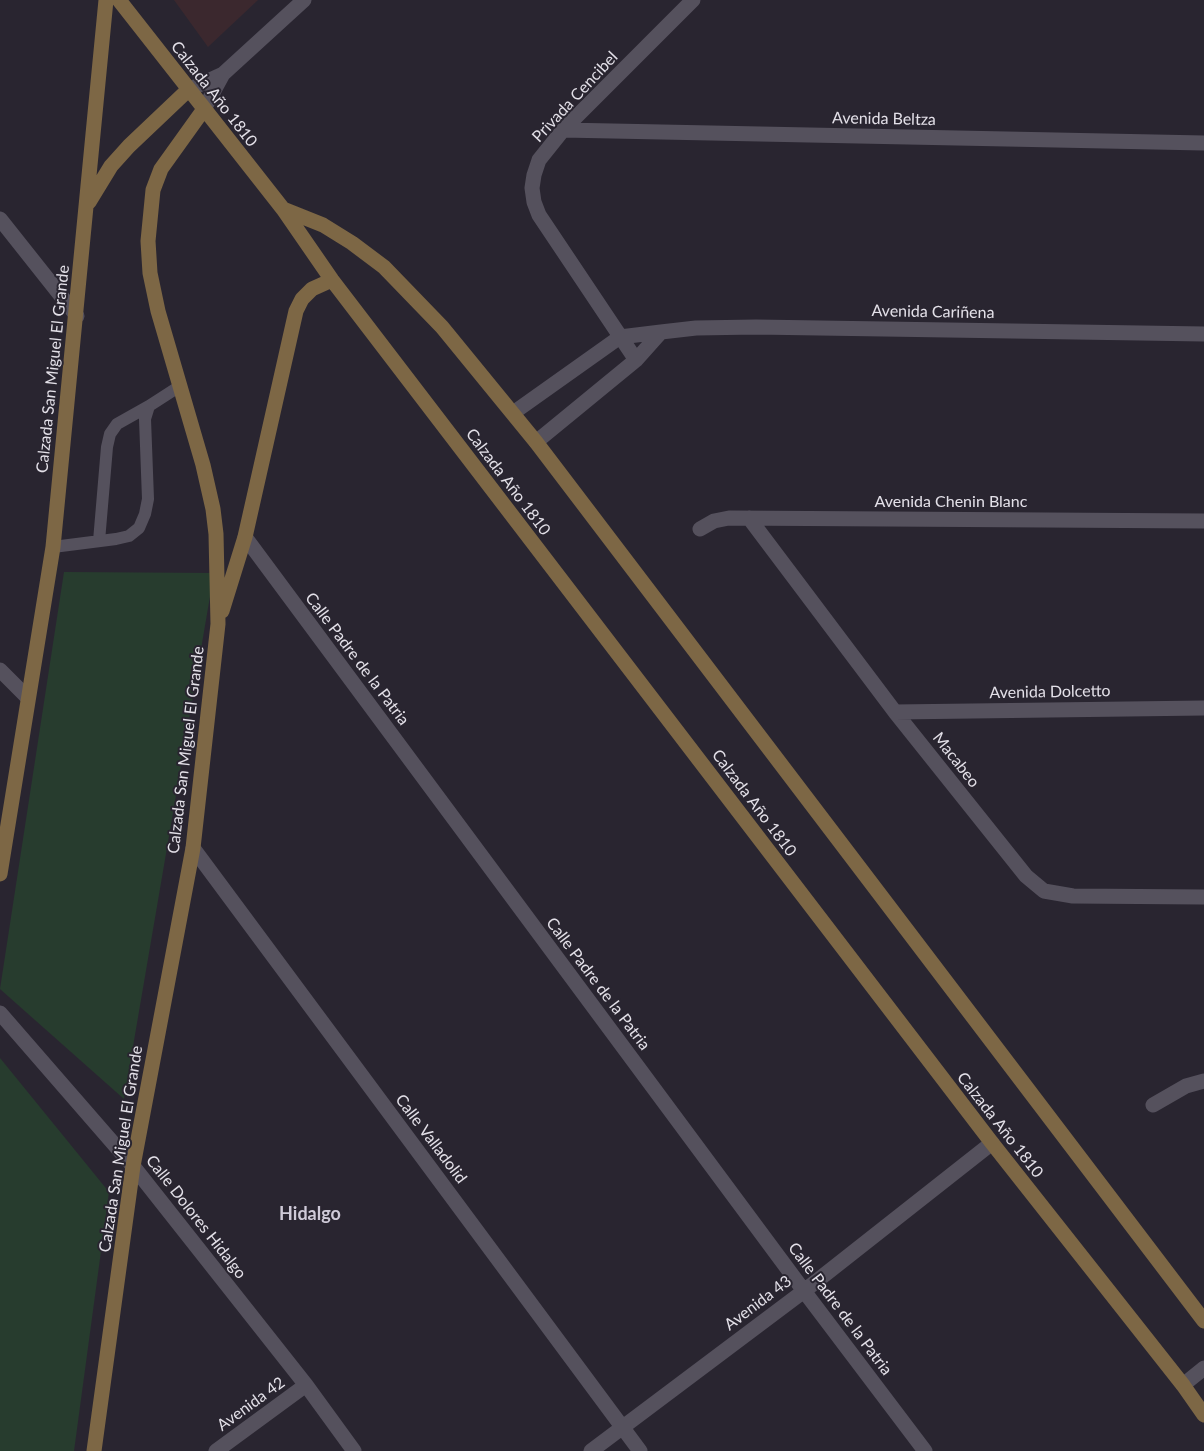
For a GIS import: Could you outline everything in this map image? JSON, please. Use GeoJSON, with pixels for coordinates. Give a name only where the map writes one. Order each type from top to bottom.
{"type":"FeatureCollection","features":[{"type":"Feature","properties":{"kind":"street"},"geometry":{"type":"LineString","coordinates":[[87,205],[106,0]]}},
{"type":"Feature","properties":{"kind":"street","name":"Calzada Año 1810"},"geometry":{"type":"LineString","coordinates":[[119,0],[283,209],[332,280],[992,1143],[1183,1385],[1204,1415]]}},
{"type":"Feature","properties":{"kind":"street","name":"Calzada San Miguel El Grande"},"geometry":{"type":"LineString","coordinates":[[0,874],[53,547],[87,205],[111,166],[129,146],[188,90],[223,74],[304,0]]}},
{"type":"Feature","properties":{"kind":"street","name":"Privada Cencibel"},"geometry":{"type":"LineString","coordinates":[[636,360],[539,215],[534,202],[532,188],[534,175],[539,160],[563,130],[693,0]]}},
{"type":"Feature","properties":{"kind":"street","name":"Calzada San Miguel El Grande"},"geometry":{"type":"LineString","coordinates":[[94,1451],[133,1166],[193,848],[218,624],[216,534],[213,509],[203,465],[158,311],[150,273],[148,241],[150,213],[153,190],[161,169],[204,109],[223,74]]}},
{"type":"Feature","properties":{"kind":"street","name":"Avenida Beltza"},"geometry":{"type":"LineString","coordinates":[[563,130],[1204,143]]}},
{"type":"Feature","properties":{"kind":"street","name":"Calzada Año 1810"},"geometry":{"type":"LineString","coordinates":[[283,209],[323,225],[352,243],[384,267],[442,327],[536,442],[1204,1321]]}},
{"type":"Feature","properties":{"kind":"street"},"geometry":{"type":"LineString","coordinates":[[0,219],[77,316]]}},
{"type":"Feature","properties":{"kind":"street"},"geometry":{"type":"LineString","coordinates":[[218,624],[245,537],[296,310],[302,299],[312,289],[332,280]]}},
{"type":"Feature","properties":{"kind":"street","name":"Avenida Cariñena"},"geometry":{"type":"LineString","coordinates":[[513,413],[620,337],[661,332],[696,328],[756,327],[1204,334]]}},
{"type":"Feature","properties":{"kind":"street"},"geometry":{"type":"LineString","coordinates":[[536,442],[636,360],[661,332]]}},
{"type":"Feature","properties":{"kind":"street","name":"Avenida Chenin Blanc"},"geometry":{"type":"LineString","coordinates":[[700,529],[714,521],[729,518],[1204,521]]}},
{"type":"Feature","properties":{"kind":"street","name":"Macabeo"},"geometry":{"type":"LineString","coordinates":[[749,518],[896,712],[1026,876],[1044,892],[1072,896],[1204,897]]}},
{"type":"Feature","properties":{"kind":"street","name":"Calle Padre de la Patria"},"geometry":{"type":"LineString","coordinates":[[245,537],[804,1291],[925,1451]]}},
{"type":"Feature","properties":{"kind":"street"},"geometry":{"type":"LineString","coordinates":[[0,670],[28,698]]}},
{"type":"Feature","properties":{"kind":"street","name":"Avenida Dolcetto"},"geometry":{"type":"LineString","coordinates":[[896,712],[1204,708]]}},
{"type":"Feature","properties":{"kind":"street","name":"Calle Valladolid"},"geometry":{"type":"LineString","coordinates":[[193,848],[640,1451]]}},
{"type":"Feature","properties":{"kind":"street","name":"Calle Dolores Hidalgo"},"geometry":{"type":"LineString","coordinates":[[0,1013],[133,1166],[306,1385],[354,1451]]}},
{"type":"Feature","properties":{"kind":"street"},"geometry":{"type":"LineString","coordinates":[[1152,1105],[1186,1086],[1204,1081]]}},
{"type":"Feature","properties":{"kind":"street","name":"Avenida 43"},"geometry":{"type":"LineString","coordinates":[[591,1451],[804,1291],[992,1143]]}},
{"type":"Feature","properties":{"kind":"street"},"geometry":{"type":"LineString","coordinates":[[1183,1385],[1204,1368]]}},
{"type":"Feature","properties":{"kind":"street","name":"Avenida 42"},"geometry":{"type":"LineString","coordinates":[[216,1451],[306,1385]]}},
{"type":"Feature","properties":{"kind":"lane"},"geometry":{"type":"LineString","coordinates":[[99,542],[107,447],[110,434],[117,424],[180,386]]}},
{"type":"Feature","properties":{"kind":"lane"},"geometry":{"type":"LineString","coordinates":[[53,547],[99,542],[129,536],[140,528],[148,499],[144,431],[145,418],[149,406]]}},
{"type":"Feature","properties":{"kind":"shaded area"},"geometry":{"type":"Polygon","coordinates":[[[174,0],[258,0],[208,47],[174,0]]]}},
{"type":"Feature","properties":{"kind":"green space"},"geometry":{"type":"Polygon","coordinates":[[[64,572],[214,573],[124,1099],[0,989],[64,572]]]}},
{"type":"Feature","properties":{"kind":"green space"},"geometry":{"type":"Polygon","coordinates":[[[0,1058],[109,1192],[74,1451],[0,1451],[0,1058]]]}},
{"type":"Feature","properties":{"kind":"district","name":"Hidalgo"},"geometry":{"type":"Point","coordinates":[310,1214]}}]}
